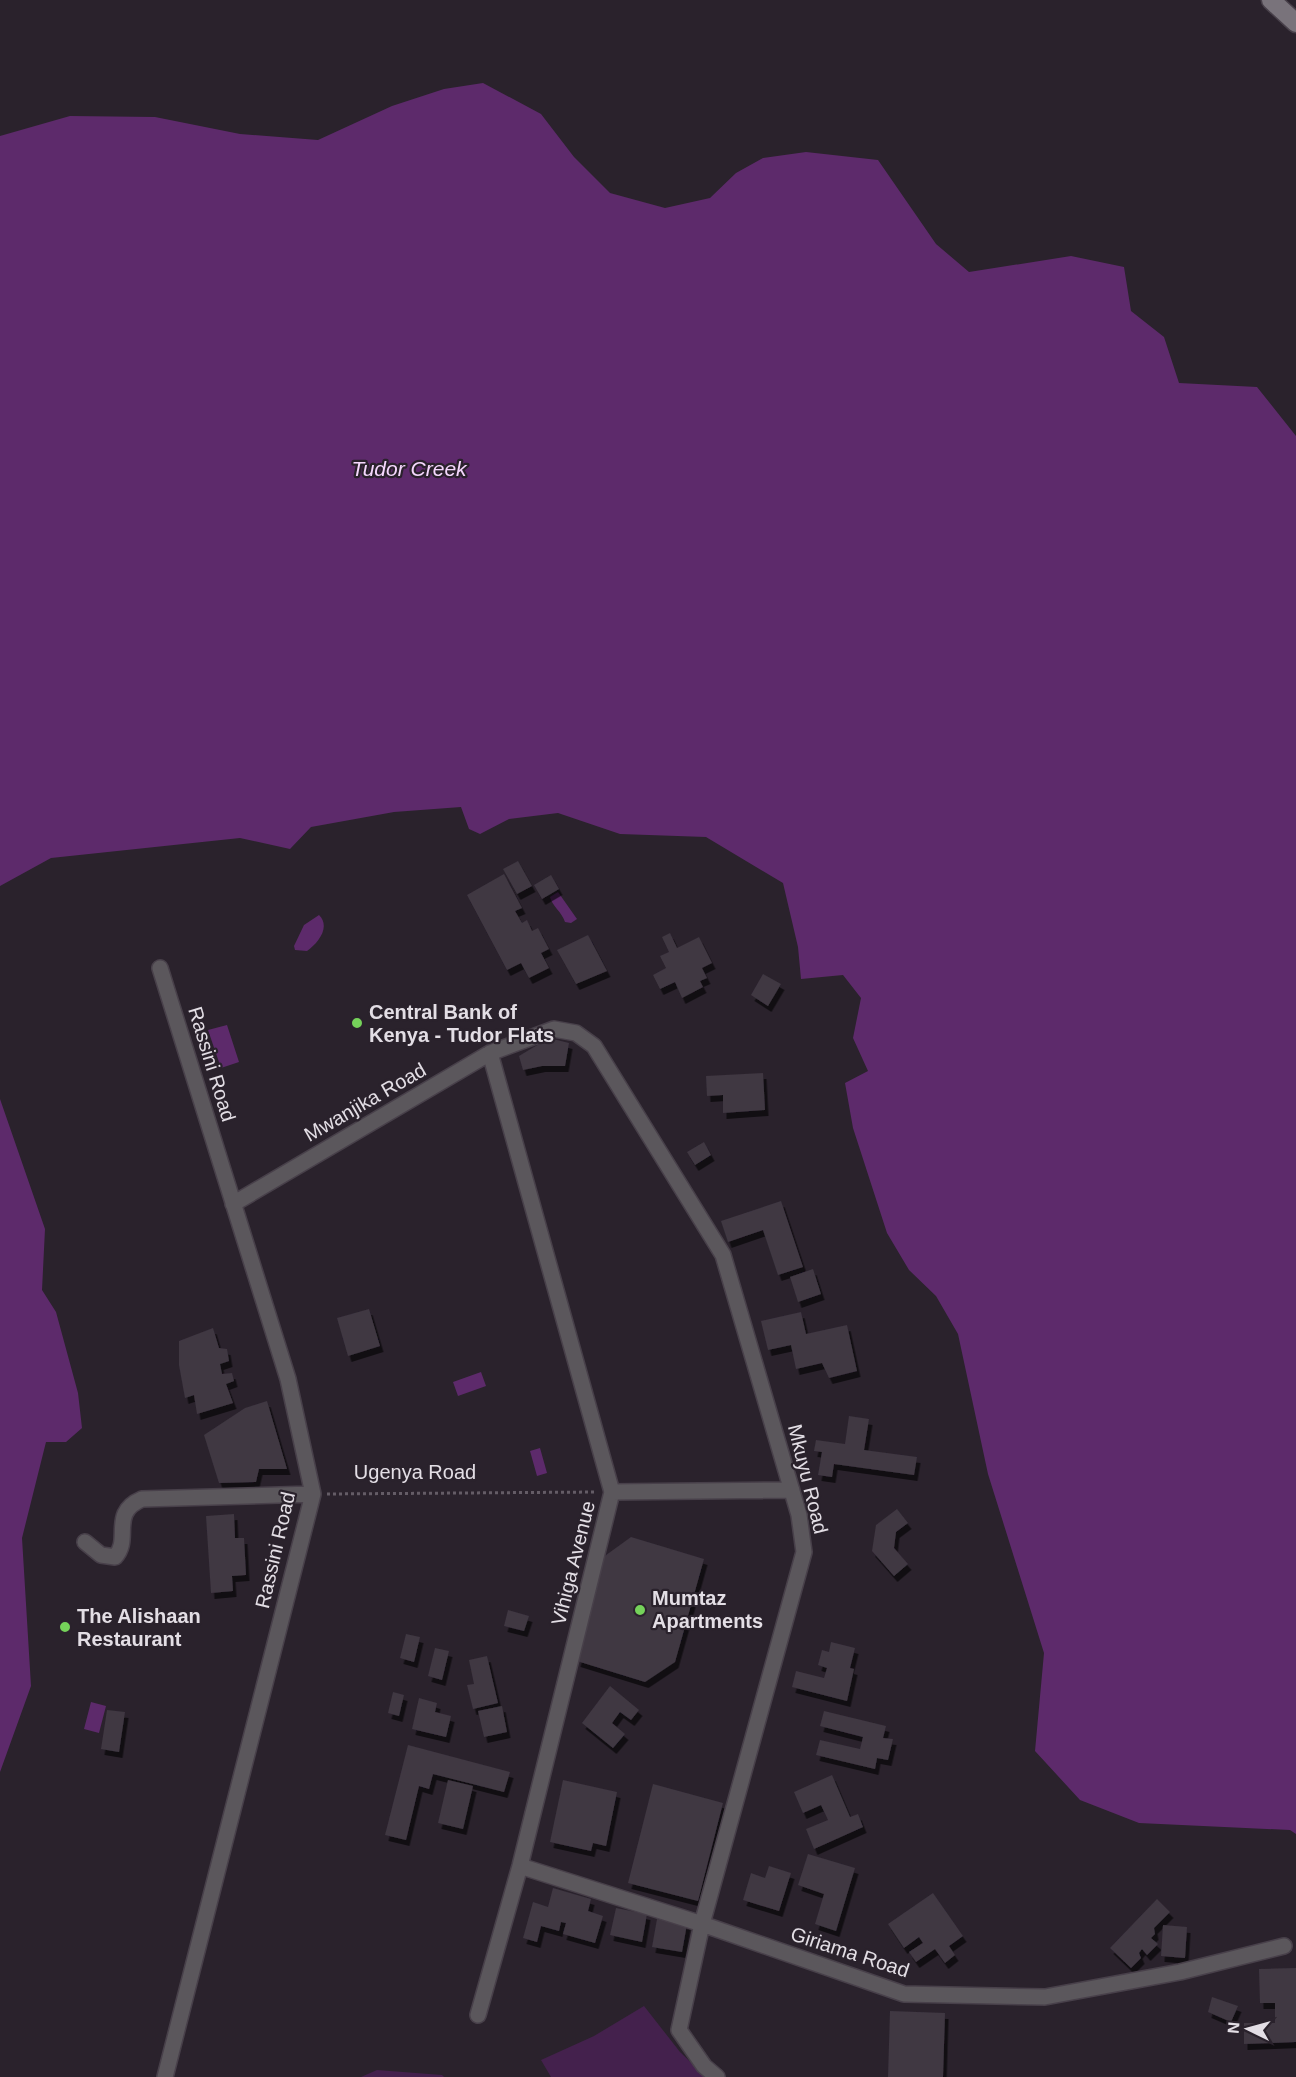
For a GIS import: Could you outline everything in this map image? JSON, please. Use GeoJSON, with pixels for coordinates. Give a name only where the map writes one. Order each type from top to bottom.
{"type":"FeatureCollection","features":[{"type":"Feature","properties":{"kind":"main road"},"geometry":{"type":"LineString","coordinates":[[1271,0],[1296,23]]}},
{"type":"Feature","properties":{"kind":"street","name":"Rassini Road"},"geometry":{"type":"LineString","coordinates":[[160,968],[288,1379],[313,1494],[165,2077]]}},
{"type":"Feature","properties":{"kind":"street","name":"Mwanjika Road"},"geometry":{"type":"LineString","coordinates":[[232,1204],[490,1053],[554,1029]]}},
{"type":"Feature","properties":{"kind":"street","name":"Mkuyu Road"},"geometry":{"type":"LineString","coordinates":[[554,1029],[576,1033],[594,1046],[723,1255],[804,1537],[804,1552],[702,1924],[680,2030],[704,2067],[717,2077]]}},
{"type":"Feature","properties":{"kind":"street","name":"Vihiga Avenue"},"geometry":{"type":"LineString","coordinates":[[478,2015],[520,1866],[612,1492],[490,1053]]}},
{"type":"Feature","properties":{"kind":"street"},"geometry":{"type":"LineString","coordinates":[[612,1492],[792,1490]]}},
{"type":"Feature","properties":{"kind":"street"},"geometry":{"type":"LineString","coordinates":[[85,1542],[101,1555],[115,1557],[120,1553],[122,1520],[126,1510],[142,1499],[313,1494]]}},
{"type":"Feature","properties":{"kind":"street","name":"Giriama Road"},"geometry":{"type":"LineString","coordinates":[[520,1866],[702,1924],[904,1994],[1045,1997],[1180,1972],[1284,1946]]}},
{"type":"Feature","properties":{"kind":"path","name":"Ugenya Road"},"geometry":{"type":"LineString","coordinates":[[313,1494],[612,1492]]}},
{"type":"Feature","properties":{"kind":"shaded area"},"geometry":{"type":"Polygon","coordinates":[[[644,2006],[680,2052],[706,2077],[551,2077],[541,2060],[594,2036],[644,2006]]]}},
{"type":"Feature","properties":{"kind":"shaded area"},"geometry":{"type":"Polygon","coordinates":[[[377,2070],[442,2075],[444,2077],[361,2077],[377,2070]]]}},
{"type":"Feature","properties":{"kind":"water","name":"Tudor Creek"},"geometry":{"type":"Polygon","coordinates":[[[483,83],[541,114],[574,157],[610,193],[665,208],[710,198],[736,173],[763,158],[806,152],[878,160],[936,244],[969,272],[1071,256],[1124,267],[1131,311],[1164,337],[1179,383],[1257,387],[1296,436],[1296,1834],[1290,1830],[1139,1823],[1080,1800],[1035,1751],[1044,1653],[988,1474],[958,1334],[936,1296],[909,1270],[887,1233],[853,1128],[845,1083],[868,1071],[853,1038],[861,998],[843,975],[801,979],[798,947],[783,883],[706,837],[620,834],[558,813],[509,819],[480,834],[469,829],[461,807],[394,812],[311,827],[290,849],[240,838],[51,858],[0,886],[0,136],[70,116],[155,117],[240,134],[318,140],[392,106],[444,89],[483,83]]]}},
{"type":"Feature","properties":{"kind":"water"},"geometry":{"type":"Polygon","coordinates":[[[558,892],[577,919],[571,923],[565,922],[551,900],[550,897],[558,892]]]}},
{"type":"Feature","properties":{"kind":"water"},"geometry":{"type":"Polygon","coordinates":[[[319,915],[324,925],[319,939],[307,951],[295,950],[294,946],[304,925],[319,915]]]}},
{"type":"Feature","properties":{"kind":"water"},"geometry":{"type":"Polygon","coordinates":[[[227,1025],[239,1062],[221,1068],[208,1030],[227,1025]]]}},
{"type":"Feature","properties":{"kind":"water"},"geometry":{"type":"Polygon","coordinates":[[[0,1099],[45,1229],[42,1290],[56,1312],[78,1393],[82,1428],[66,1442],[46,1442],[22,1538],[31,1686],[0,1772],[0,1099]]]}},
{"type":"Feature","properties":{"kind":"water"},"geometry":{"type":"Polygon","coordinates":[[[481,1372],[486,1386],[458,1396],[453,1382],[481,1372]]]}},
{"type":"Feature","properties":{"kind":"water"},"geometry":{"type":"Polygon","coordinates":[[[540,1448],[547,1473],[537,1476],[530,1451],[540,1448]]]}},
{"type":"Feature","properties":{"kind":"water"},"geometry":{"type":"Polygon","coordinates":[[[91,1702],[106,1706],[99,1733],[84,1729],[91,1702]]]}},
{"type":"Feature","properties":{"kind":"building"},"geometry":{"type":"Polygon","coordinates":[[[518,861],[532,886],[517,894],[503,869],[518,861]]]}},
{"type":"Feature","properties":{"kind":"building"},"geometry":{"type":"Polygon","coordinates":[[[504,874],[522,908],[515,911],[522,923],[527,920],[532,931],[538,928],[549,949],[541,953],[549,968],[529,978],[521,963],[507,970],[467,895],[504,874]]]}},
{"type":"Feature","properties":{"kind":"building"},"geometry":{"type":"Polygon","coordinates":[[[551,875],[559,889],[542,899],[534,885],[551,875]]]}},
{"type":"Feature","properties":{"kind":"building"},"geometry":{"type":"Polygon","coordinates":[[[670,933],[677,948],[699,937],[712,963],[702,968],[707,978],[700,981],[703,987],[682,998],[675,982],[660,989],[653,975],[666,968],[660,956],[669,952],[662,937],[670,933]]]}},
{"type":"Feature","properties":{"kind":"building"},"geometry":{"type":"Polygon","coordinates":[[[588,935],[607,971],[576,984],[557,950],[588,935]]]}},
{"type":"Feature","properties":{"kind":"building"},"geometry":{"type":"Polygon","coordinates":[[[763,974],[781,984],[768,1006],[751,995],[763,974]]]}},
{"type":"Feature","properties":{"kind":"building"},"geometry":{"type":"Polygon","coordinates":[[[549,1038],[569,1043],[565,1066],[542,1066],[523,1070],[519,1056],[549,1038]]]}},
{"type":"Feature","properties":{"kind":"building"},"geometry":{"type":"Polygon","coordinates":[[[763,1073],[765,1110],[723,1113],[723,1095],[707,1096],[706,1076],[763,1073]]]}},
{"type":"Feature","properties":{"kind":"building"},"geometry":{"type":"Polygon","coordinates":[[[704,1142],[711,1155],[695,1165],[687,1152],[704,1142]]]}},
{"type":"Feature","properties":{"kind":"building"},"geometry":{"type":"Polygon","coordinates":[[[781,1201],[803,1267],[778,1275],[763,1230],[728,1242],[721,1221],[781,1201]]]}},
{"type":"Feature","properties":{"kind":"building"},"geometry":{"type":"Polygon","coordinates":[[[813,1269],[821,1294],[798,1302],[790,1277],[813,1269]]]}},
{"type":"Feature","properties":{"kind":"building"},"geometry":{"type":"Polygon","coordinates":[[[369,1309],[380,1346],[348,1356],[337,1318],[369,1309]]]}},
{"type":"Feature","properties":{"kind":"building"},"geometry":{"type":"Polygon","coordinates":[[[801,1312],[806,1334],[847,1325],[857,1371],[829,1378],[822,1363],[796,1369],[791,1345],[768,1350],[761,1321],[801,1312]]]}},
{"type":"Feature","properties":{"kind":"building"},"geometry":{"type":"Polygon","coordinates":[[[213,1328],[219,1348],[227,1349],[229,1361],[220,1364],[222,1374],[232,1373],[234,1381],[226,1384],[233,1403],[197,1414],[194,1395],[185,1398],[179,1365],[179,1341],[213,1328]]]}},
{"type":"Feature","properties":{"kind":"building"},"geometry":{"type":"Polygon","coordinates":[[[267,1401],[287,1469],[259,1469],[256,1482],[219,1483],[204,1435],[245,1408],[267,1401]]]}},
{"type":"Feature","properties":{"kind":"building"},"geometry":{"type":"Polygon","coordinates":[[[849,1416],[869,1419],[864,1450],[917,1457],[914,1475],[834,1464],[832,1477],[818,1475],[822,1452],[814,1451],[816,1440],[845,1444],[849,1416]]]}},
{"type":"Feature","properties":{"kind":"building"},"geometry":{"type":"Polygon","coordinates":[[[897,1509],[908,1523],[896,1532],[894,1548],[908,1564],[894,1576],[872,1551],[876,1525],[897,1509]]]}},
{"type":"Feature","properties":{"kind":"building"},"geometry":{"type":"Polygon","coordinates":[[[234,1514],[235,1538],[244,1538],[246,1575],[232,1576],[233,1591],[211,1593],[206,1516],[234,1514]]]}},
{"type":"Feature","properties":{"kind":"building","name":"Mumtaz Apartments"},"geometry":{"type":"Polygon","coordinates":[[[631,1537],[704,1559],[675,1662],[645,1682],[577,1661],[602,1558],[631,1537]]]}},
{"type":"Feature","properties":{"kind":"building"},"geometry":{"type":"Polygon","coordinates":[[[508,1610],[529,1616],[524,1631],[504,1626],[508,1610]]]}},
{"type":"Feature","properties":{"kind":"building"},"geometry":{"type":"Polygon","coordinates":[[[406,1634],[420,1637],[414,1662],[400,1658],[406,1634]]]}},
{"type":"Feature","properties":{"kind":"building"},"geometry":{"type":"Polygon","coordinates":[[[831,1642],[855,1648],[850,1668],[854,1669],[847,1701],[792,1687],[796,1671],[824,1678],[827,1668],[818,1665],[822,1650],[829,1652],[831,1642]]]}},
{"type":"Feature","properties":{"kind":"building"},"geometry":{"type":"Polygon","coordinates":[[[435,1648],[449,1651],[442,1680],[428,1676],[435,1648]]]}},
{"type":"Feature","properties":{"kind":"building"},"geometry":{"type":"Polygon","coordinates":[[[487,1656],[498,1703],[473,1709],[467,1685],[474,1684],[469,1660],[487,1656]]]}},
{"type":"Feature","properties":{"kind":"building"},"geometry":{"type":"Polygon","coordinates":[[[610,1686],[639,1710],[631,1720],[620,1712],[612,1723],[625,1734],[613,1748],[582,1723],[610,1686]]]}},
{"type":"Feature","properties":{"kind":"building"},"geometry":{"type":"Polygon","coordinates":[[[393,1692],[404,1695],[399,1716],[388,1713],[393,1692]]]}},
{"type":"Feature","properties":{"kind":"building"},"geometry":{"type":"Polygon","coordinates":[[[419,1698],[437,1703],[435,1712],[451,1716],[446,1737],[412,1729],[419,1698]]]}},
{"type":"Feature","properties":{"kind":"building"},"geometry":{"type":"Polygon","coordinates":[[[502,1706],[507,1732],[484,1737],[478,1711],[502,1706]]]}},
{"type":"Feature","properties":{"kind":"building"},"geometry":{"type":"Polygon","coordinates":[[[107,1710],[125,1712],[119,1752],[101,1749],[107,1710]]]}},
{"type":"Feature","properties":{"kind":"building"},"geometry":{"type":"Polygon","coordinates":[[[824,1711],[886,1726],[883,1738],[893,1739],[888,1760],[877,1758],[875,1769],[816,1755],[820,1740],[860,1749],[863,1737],[820,1726],[824,1711]]]}},
{"type":"Feature","properties":{"kind":"building"},"geometry":{"type":"Polygon","coordinates":[[[408,1745],[510,1772],[504,1792],[433,1774],[429,1789],[419,1786],[406,1840],[385,1835],[408,1745]]]}},
{"type":"Feature","properties":{"kind":"building"},"geometry":{"type":"Polygon","coordinates":[[[832,1775],[850,1817],[858,1814],[863,1827],[814,1849],[806,1829],[828,1820],[821,1805],[803,1813],[794,1792],[832,1775]]]}},
{"type":"Feature","properties":{"kind":"building"},"geometry":{"type":"Polygon","coordinates":[[[448,1780],[473,1786],[463,1829],[438,1823],[448,1780]]]}},
{"type":"Feature","properties":{"kind":"building"},"geometry":{"type":"Polygon","coordinates":[[[563,1780],[617,1792],[606,1846],[593,1843],[591,1851],[550,1842],[563,1780]]]}},
{"type":"Feature","properties":{"kind":"building"},"geometry":{"type":"Polygon","coordinates":[[[653,1784],[723,1803],[698,1901],[628,1883],[653,1784]]]}},
{"type":"Feature","properties":{"kind":"building"},"geometry":{"type":"Polygon","coordinates":[[[808,1854],[855,1868],[836,1931],[815,1924],[824,1894],[798,1885],[808,1854]]]}},
{"type":"Feature","properties":{"kind":"building"},"geometry":{"type":"Polygon","coordinates":[[[769,1866],[791,1873],[779,1911],[743,1900],[751,1873],[765,1878],[769,1866]]]}},
{"type":"Feature","properties":{"kind":"building"},"geometry":{"type":"Polygon","coordinates":[[[553,1888],[591,1899],[588,1911],[603,1916],[595,1943],[563,1934],[566,1923],[561,1922],[559,1931],[541,1926],[537,1942],[523,1938],[533,1902],[548,1907],[553,1888]]]}},
{"type":"Feature","properties":{"kind":"building"},"geometry":{"type":"Polygon","coordinates":[[[933,1893],[963,1936],[949,1946],[955,1955],[945,1963],[935,1949],[916,1962],[909,1952],[923,1943],[919,1937],[904,1948],[888,1924],[933,1893]]]}},
{"type":"Feature","properties":{"kind":"building"},"geometry":{"type":"Polygon","coordinates":[[[1157,1899],[1170,1912],[1154,1928],[1155,1934],[1151,1938],[1158,1944],[1147,1955],[1142,1949],[1139,1953],[1141,1958],[1131,1968],[1110,1948],[1157,1899]]]}},
{"type":"Feature","properties":{"kind":"building"},"geometry":{"type":"Polygon","coordinates":[[[616,1908],[647,1914],[642,1942],[610,1935],[616,1908]]]}},
{"type":"Feature","properties":{"kind":"building"},"geometry":{"type":"Polygon","coordinates":[[[657,1919],[687,1924],[682,1952],[652,1947],[657,1919]]]}},
{"type":"Feature","properties":{"kind":"building"},"geometry":{"type":"Polygon","coordinates":[[[1163,1925],[1187,1927],[1185,1958],[1161,1956],[1163,1925]]]}},
{"type":"Feature","properties":{"kind":"building"},"geometry":{"type":"Polygon","coordinates":[[[1296,1968],[1296,2042],[1244,2044],[1244,2023],[1275,2023],[1275,2003],[1260,2003],[1259,1969],[1296,1968]]]}},
{"type":"Feature","properties":{"kind":"building"},"geometry":{"type":"Polygon","coordinates":[[[1212,1997],[1238,2006],[1231,2022],[1208,2012],[1212,1997]]]}},
{"type":"Feature","properties":{"kind":"building"},"geometry":{"type":"Polygon","coordinates":[[[890,2011],[945,2013],[943,2077],[888,2077],[890,2011]]]}},
{"type":"Feature","properties":{"kind":"place","name":"Central Bank of Kenya - Tudor Flats"},"geometry":{"type":"Point","coordinates":[357,1023]}},
{"type":"Feature","properties":{"kind":"place","name":"Mumtaz Apartments"},"geometry":{"type":"Point","coordinates":[640,1610]}},
{"type":"Feature","properties":{"kind":"place","name":"The Alishaan Restaurant"},"geometry":{"type":"Point","coordinates":[65,1627]}}]}
